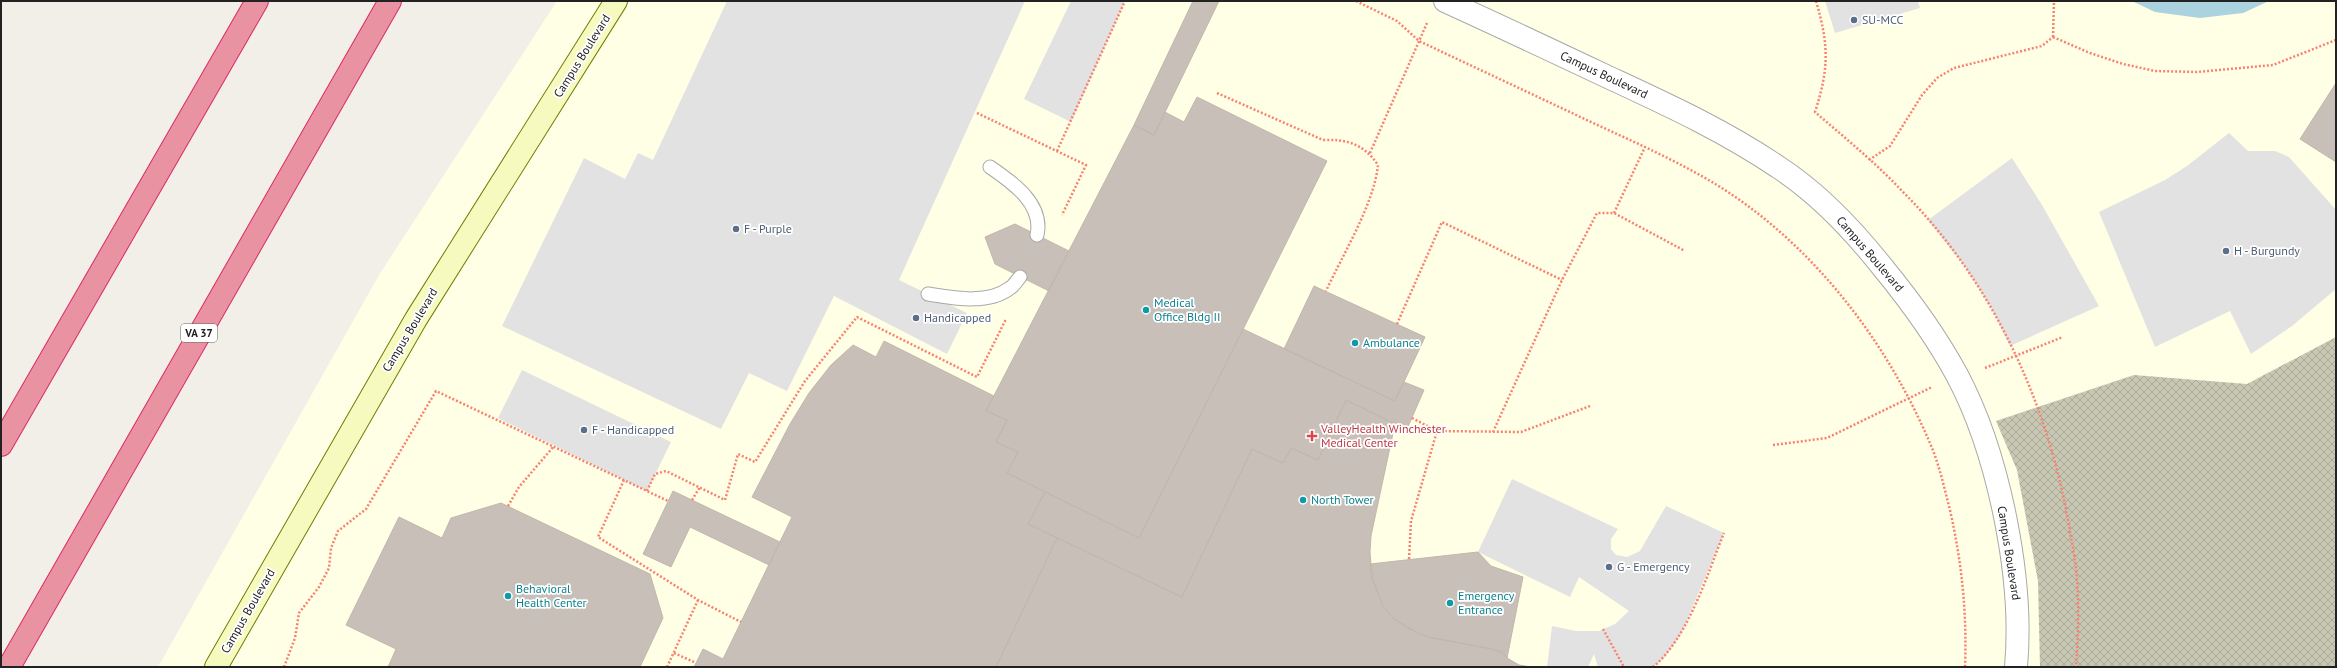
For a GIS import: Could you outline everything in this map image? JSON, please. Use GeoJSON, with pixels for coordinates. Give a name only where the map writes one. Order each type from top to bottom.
{"type":"FeatureCollection","features":[{"type":"Feature","properties":{"kind":"highway"},"geometry":{"type":"LineString","coordinates":[[1,445],[257,1]]}},
{"type":"Feature","properties":{"kind":"highway","name":"VA 37"},"geometry":{"type":"LineString","coordinates":[[9,667],[390,1]]}},
{"type":"Feature","properties":{"kind":"street","name":"Campus Boulevard"},"geometry":{"type":"LineString","coordinates":[[216,667],[416,319],[616,1]]}},
{"type":"Feature","properties":{"kind":"street","name":"Campus Boulevard"},"geometry":{"type":"LineString","coordinates":[[1445,1],[1702,121],[1744,145],[1800,182],[1862,241],[1904,293],[1938,343],[1958,377],[1975,417],[1990,460],[2010,546],[2018,617],[2016,667]]}},
{"type":"Feature","properties":{"kind":"lane"},"geometry":{"type":"LineString","coordinates":[[990,167],[1022,191],[1033,208],[1038,227],[1037,235]]}},
{"type":"Feature","properties":{"kind":"lane"},"geometry":{"type":"LineString","coordinates":[[928,294],[954,299],[977,299],[996,295],[1010,288],[1020,277]]}},
{"type":"Feature","properties":{"kind":"path"},"geometry":{"type":"LineString","coordinates":[[1057,150],[1125,1]]}},
{"type":"Feature","properties":{"kind":"path"},"geometry":{"type":"LineString","coordinates":[[1356,1],[1397,21],[1419,41],[1645,147],[1713,183],[1783,236],[1814,266],[1855,314],[1893,369],[1930,442],[1943,482],[1962,568],[1966,610],[1965,667]]}},
{"type":"Feature","properties":{"kind":"path"},"geometry":{"type":"LineString","coordinates":[[1816,1],[1823,24],[1826,75],[1815,112],[1904,192],[1966,268],[1992,309],[2016,357],[2042,416],[2056,461],[2065,504],[2077,579],[2076,667]]}},
{"type":"Feature","properties":{"kind":"path"},"geometry":{"type":"LineString","coordinates":[[1869,160],[1890,146],[1922,95],[1937,78],[1954,68],[2042,46],[2053,37],[2054,1]]}},
{"type":"Feature","properties":{"kind":"path"},"geometry":{"type":"LineString","coordinates":[[2053,37],[2090,53],[2123,64],[2154,71],[2197,72],[2273,65],[2336,40]]}},
{"type":"Feature","properties":{"kind":"path"},"geometry":{"type":"LineString","coordinates":[[1370,153],[1419,41]]}},
{"type":"Feature","properties":{"kind":"path"},"geometry":{"type":"LineString","coordinates":[[1217,93],[1323,140],[1342,139],[1370,153],[1378,165],[1377,179],[1371,196],[1326,291]]}},
{"type":"Feature","properties":{"kind":"path"},"geometry":{"type":"LineString","coordinates":[[977,113],[1086,165],[1059,220]]}},
{"type":"Feature","properties":{"kind":"path"},"geometry":{"type":"LineString","coordinates":[[1614,213],[1645,147]]}},
{"type":"Feature","properties":{"kind":"path"},"geometry":{"type":"LineString","coordinates":[[1493,432],[1562,280],[1596,213],[1614,213],[1686,251]]}},
{"type":"Feature","properties":{"kind":"path"},"geometry":{"type":"LineString","coordinates":[[1397,324],[1442,222],[1562,280]]}},
{"type":"Feature","properties":{"kind":"path"},"geometry":{"type":"LineString","coordinates":[[646,491],[655,474],[666,471],[724,500],[738,454],[755,462],[805,381],[857,317],[977,377],[1009,312]]}},
{"type":"Feature","properties":{"kind":"path"},"geometry":{"type":"LineString","coordinates":[[2016,357],[2063,337]]}},
{"type":"Feature","properties":{"kind":"path"},"geometry":{"type":"LineString","coordinates":[[284,667],[295,638],[299,613],[319,587],[329,568],[331,548],[338,531],[366,509],[436,391],[668,501]]}},
{"type":"Feature","properties":{"kind":"path"},"geometry":{"type":"LineString","coordinates":[[1774,445],[1827,438],[1908,397]]}},
{"type":"Feature","properties":{"kind":"path"},"geometry":{"type":"LineString","coordinates":[[1412,418],[1437,431],[1521,432],[1590,406]]}},
{"type":"Feature","properties":{"kind":"path"},"geometry":{"type":"LineString","coordinates":[[1409,559],[1411,521],[1437,431]]}},
{"type":"Feature","properties":{"kind":"path"},"geometry":{"type":"LineString","coordinates":[[508,506],[519,487],[554,446]]}},
{"type":"Feature","properties":{"kind":"path"},"geometry":{"type":"LineString","coordinates":[[624,480],[598,537],[698,600],[741,622]]}},
{"type":"Feature","properties":{"kind":"path"},"geometry":{"type":"LineString","coordinates":[[692,500],[700,487]]}},
{"type":"Feature","properties":{"kind":"path"},"geometry":{"type":"LineString","coordinates":[[1653,667],[1664,658],[1681,634],[1724,533]]}},
{"type":"Feature","properties":{"kind":"path"},"geometry":{"type":"LineString","coordinates":[[667,667],[698,600]]}},
{"type":"Feature","properties":{"kind":"path"},"geometry":{"type":"LineString","coordinates":[[1603,629],[1624,667]]}},
{"type":"Feature","properties":{"kind":"path"},"geometry":{"type":"LineString","coordinates":[[674,653],[694,662]]}},
{"type":"Feature","properties":{"kind":"shaded area","name":"ValleyHealth Winchester Medical Center"},"geometry":{"type":"Polygon","coordinates":[[[557,1],[2336,1],[2336,667],[158,667],[379,275],[557,1]]]}},
{"type":"Feature","properties":{"kind":"shaded area","name":"F - Purple"},"geometry":{"type":"Polygon","coordinates":[[[727,1],[1025,1],[899,280],[967,313],[947,354],[834,296],[787,391],[749,373],[721,429],[502,326],[584,158],[625,179],[638,153],[653,160],[727,1]]]}},
{"type":"Feature","properties":{"kind":"shaded area"},"geometry":{"type":"Polygon","coordinates":[[[1071,1],[1125,1],[1071,122],[1024,99],[1071,1]]]}},
{"type":"Feature","properties":{"kind":"shaded area","name":"SU-MCC"},"geometry":{"type":"Polygon","coordinates":[[[1825,1],[1918,1],[1920,8],[1835,33],[1825,1]]]}},
{"type":"Feature","properties":{"kind":"shaded area","name":"H - Burgundy"},"geometry":{"type":"Polygon","coordinates":[[[2229,133],[2248,151],[2275,151],[2289,157],[2336,210],[2336,289],[2292,326],[2251,354],[2230,311],[2155,347],[2099,212],[2165,180],[2187,166],[2229,133]]]}},
{"type":"Feature","properties":{"kind":"shaded area"},"geometry":{"type":"Polygon","coordinates":[[[2012,158],[2042,205],[2099,306],[2010,346],[1992,309],[1966,268],[1928,220],[2012,158]]]}},
{"type":"Feature","properties":{"kind":"shaded area"},"geometry":{"type":"Polygon","coordinates":[[[2336,337],[2336,667],[2040,667],[2038,581],[2017,470],[1996,421],[2134,375],[2247,384],[2336,337]]]}},
{"type":"Feature","properties":{"kind":"shaded area","name":"F - Handicapped"},"geometry":{"type":"Polygon","coordinates":[[[522,370],[671,442],[647,491],[498,418],[522,370]]]}},
{"type":"Feature","properties":{"kind":"shaded area","name":"G - Emergency"},"geometry":{"type":"Polygon","coordinates":[[[1512,479],[1618,529],[1611,539],[1611,549],[1616,555],[1627,557],[1640,551],[1666,506],[1724,533],[1681,634],[1664,658],[1653,667],[1598,667],[1594,654],[1588,667],[1547,667],[1552,626],[1576,631],[1599,631],[1615,624],[1629,611],[1579,577],[1570,597],[1478,552],[1512,479]]]}},
{"type":"Feature","properties":{"kind":"water"},"geometry":{"type":"Polygon","coordinates":[[[2132,1],[2269,1],[2243,13],[2200,18],[2155,12],[2132,1]]]}},
{"type":"Feature","properties":{"kind":"building"},"geometry":{"type":"Polygon","coordinates":[[[1193,1],[1219,1],[1154,135],[1134,125],[1193,1]]]}},
{"type":"Feature","properties":{"kind":"building"},"geometry":{"type":"Polygon","coordinates":[[[2336,83],[2336,162],[2300,139],[2336,83]]]}},
{"type":"Feature","properties":{"kind":"building","name":"Medical Office Bldg II"},"geometry":{"type":"Polygon","coordinates":[[[1197,97],[1327,161],[1139,538],[1007,473],[1018,452],[996,442],[1007,420],[986,411],[1134,125],[1154,135],[1165,112],[1184,122],[1197,97]]]}},
{"type":"Feature","properties":{"kind":"building"},"geometry":{"type":"Polygon","coordinates":[[[1015,224],[1069,251],[1049,291],[995,264],[985,237],[1015,224]]]}},
{"type":"Feature","properties":{"kind":"building","name":"Ambulance"},"geometry":{"type":"Polygon","coordinates":[[[1314,286],[1425,337],[1395,401],[1284,349],[1314,286]]]}},
{"type":"Feature","properties":{"kind":"building"},"geometry":{"type":"Polygon","coordinates":[[[1243,329],[1395,401],[1404,382],[1424,390],[1407,429],[1346,400],[1318,460],[1291,448],[1283,463],[1252,449],[1182,597],[1028,524],[1045,492],[1139,538],[1243,329]]]}},
{"type":"Feature","properties":{"kind":"building"},"geometry":{"type":"Polygon","coordinates":[[[884,341],[994,396],[986,411],[1007,420],[996,442],[1018,452],[1007,473],[1045,492],[1028,524],[1057,538],[996,667],[694,667],[703,649],[723,659],[792,517],[752,497],[790,424],[809,393],[831,365],[853,345],[876,357],[884,341]]]}},
{"type":"Feature","properties":{"kind":"building","name":"North Tower"},"geometry":{"type":"Polygon","coordinates":[[[1346,400],[1395,424],[1371,536],[1370,552],[1372,578],[1383,606],[1393,618],[1416,632],[1428,637],[1492,649],[1502,652],[1507,658],[1519,665],[1531,667],[996,667],[1057,538],[1182,597],[1252,449],[1283,463],[1291,448],[1318,460],[1346,400]]]}},
{"type":"Feature","properties":{"kind":"building"},"geometry":{"type":"Polygon","coordinates":[[[673,491],[780,542],[769,565],[690,527],[671,567],[643,554],[673,491]]]}},
{"type":"Feature","properties":{"kind":"building","name":"Behavioral Health Center"},"geometry":{"type":"Polygon","coordinates":[[[501,503],[650,574],[663,618],[640,667],[388,667],[396,649],[346,625],[399,517],[442,538],[451,518],[501,503]]]}},
{"type":"Feature","properties":{"kind":"building","name":"Emergency Entrance"},"geometry":{"type":"Polygon","coordinates":[[[1478,552],[1491,566],[1523,577],[1507,658],[1502,652],[1492,649],[1428,637],[1409,629],[1393,618],[1383,606],[1372,578],[1370,564],[1478,552]]]}},
{"type":"Feature","properties":{"kind":"place","name":"SU-MCC"},"geometry":{"type":"Point","coordinates":[1854,20]}},
{"type":"Feature","properties":{"kind":"place","name":"F - Purple"},"geometry":{"type":"Point","coordinates":[736,229]}},
{"type":"Feature","properties":{"kind":"place","name":"H - Burgundy"},"geometry":{"type":"Point","coordinates":[2226,251]}},
{"type":"Feature","properties":{"kind":"place","name":"Medical Office Bldg II"},"geometry":{"type":"Point","coordinates":[1146,310]}},
{"type":"Feature","properties":{"kind":"place","name":"Handicapped"},"geometry":{"type":"Point","coordinates":[916,318]}},
{"type":"Feature","properties":{"kind":"place","name":"Ambulance"},"geometry":{"type":"Point","coordinates":[1355,343]}},
{"type":"Feature","properties":{"kind":"place","name":"F - Handicapped"},"geometry":{"type":"Point","coordinates":[584,430]}},
{"type":"Feature","properties":{"kind":"place","name":"ValleyHealth Winchester Medical Center"},"geometry":{"type":"Point","coordinates":[1312,436]}},
{"type":"Feature","properties":{"kind":"place","name":"North Tower"},"geometry":{"type":"Point","coordinates":[1303,500]}},
{"type":"Feature","properties":{"kind":"place","name":"G - Emergency"},"geometry":{"type":"Point","coordinates":[1609,567]}},
{"type":"Feature","properties":{"kind":"place","name":"Behavioral Health Center"},"geometry":{"type":"Point","coordinates":[508,596]}},
{"type":"Feature","properties":{"kind":"place","name":"Emergency Entrance"},"geometry":{"type":"Point","coordinates":[1450,603]}}]}
